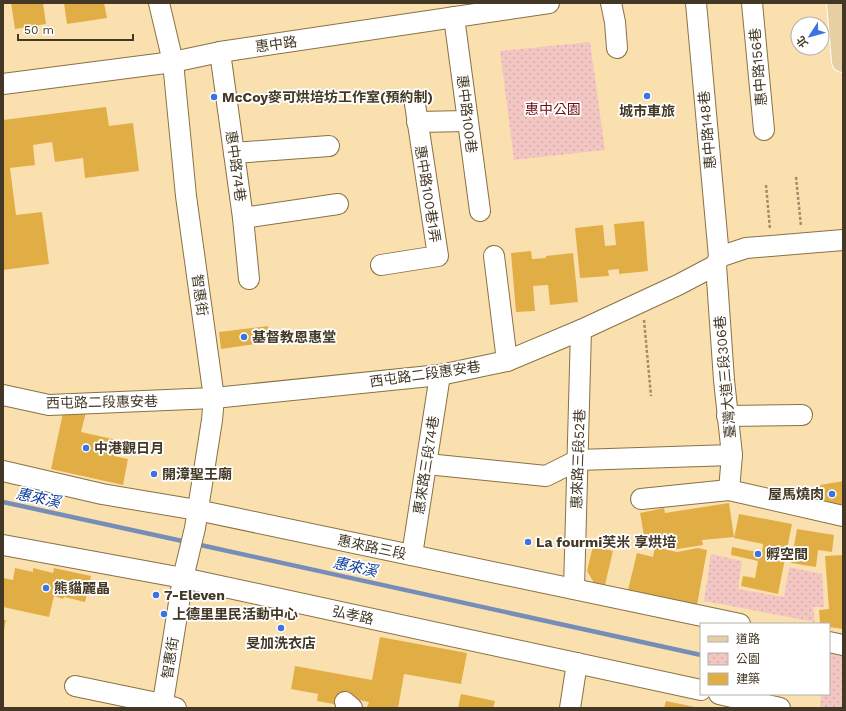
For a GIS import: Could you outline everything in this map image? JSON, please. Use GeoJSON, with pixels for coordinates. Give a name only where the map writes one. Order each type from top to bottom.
{"type":"FeatureCollection","features":[{"type":"Feature","properties":{"kind":"main road"},"geometry":{"type":"LineString","coordinates":[[838,3],[843,62]]}},
{"type":"Feature","properties":{"kind":"street","name":"智惠街"},"geometry":{"type":"LineString","coordinates":[[159,3],[173,62],[186,196],[214,398],[212,420],[196,519],[185,570],[167,707]]}},
{"type":"Feature","properties":{"kind":"street"},"geometry":{"type":"LineString","coordinates":[[611,3],[615,22],[617,48]]}},
{"type":"Feature","properties":{"kind":"street","name":"惠中路148巷"},"geometry":{"type":"LineString","coordinates":[[696,3],[717,261]]}},
{"type":"Feature","properties":{"kind":"street","name":"惠中路156巷"},"geometry":{"type":"LineString","coordinates":[[752,3],[764,130]]}},
{"type":"Feature","properties":{"kind":"street","name":"惠中路"},"geometry":{"type":"LineString","coordinates":[[3,84],[173,62],[220,52],[542,4]]}},
{"type":"Feature","properties":{"kind":"street","name":"惠中路100巷"},"geometry":{"type":"LineString","coordinates":[[454,17],[480,211]]}},
{"type":"Feature","properties":{"kind":"street","name":"惠中路74巷"},"geometry":{"type":"LineString","coordinates":[[220,52],[243,218],[249,279]]}},
{"type":"Feature","properties":{"kind":"street","name":"惠中路100巷1弄"},"geometry":{"type":"LineString","coordinates":[[381,265],[438,256],[416,113],[467,121]]}},
{"type":"Feature","properties":{"kind":"street"},"geometry":{"type":"LineString","coordinates":[[234,153],[329,146]]}},
{"type":"Feature","properties":{"kind":"street"},"geometry":{"type":"LineString","coordinates":[[243,218],[338,204]]}},
{"type":"Feature","properties":{"kind":"street","name":"西屯路二段惠安巷"},"geometry":{"type":"LineString","coordinates":[[3,395],[49,406],[214,398],[440,375],[507,361],[581,330],[642,302],[717,261],[746,248],[843,240]]}},
{"type":"Feature","properties":{"kind":"street"},"geometry":{"type":"LineString","coordinates":[[494,256],[507,361]]}},
{"type":"Feature","properties":{"kind":"street","name":"臺灣大道三段306巷"},"geometry":{"type":"LineString","coordinates":[[717,261],[724,380],[732,455],[729,490]]}},
{"type":"Feature","properties":{"kind":"street","name":"惠來路三段52巷"},"geometry":{"type":"LineString","coordinates":[[574,589],[581,330]]}},
{"type":"Feature","properties":{"kind":"street","name":"惠來路三段74巷"},"geometry":{"type":"LineString","coordinates":[[412,555],[440,375]]}},
{"type":"Feature","properties":{"kind":"street"},"geometry":{"type":"LineString","coordinates":[[727,416],[802,414]]}},
{"type":"Feature","properties":{"kind":"street"},"geometry":{"type":"LineString","coordinates":[[427,464],[546,476],[578,460],[732,455]]}},
{"type":"Feature","properties":{"kind":"street","name":"惠來路三段"},"geometry":{"type":"LineString","coordinates":[[3,470],[196,519],[412,555],[735,623]]}},
{"type":"Feature","properties":{"kind":"street"},"geometry":{"type":"LineString","coordinates":[[641,499],[729,490],[843,516]]}},
{"type":"Feature","properties":{"kind":"street","name":"弘孝路"},"geometry":{"type":"LineString","coordinates":[[3,545],[185,570],[577,663],[700,690]]}},
{"type":"Feature","properties":{"kind":"street"},"geometry":{"type":"LineString","coordinates":[[830,642],[843,645]]}},
{"type":"Feature","properties":{"kind":"street"},"geometry":{"type":"LineString","coordinates":[[570,708],[577,663]]}},
{"type":"Feature","properties":{"kind":"street"},"geometry":{"type":"LineString","coordinates":[[75,686],[167,707]]}},
{"type":"Feature","properties":{"kind":"street"},"geometry":{"type":"LineString","coordinates":[[724,695],[780,708]]}},
{"type":"Feature","properties":{"kind":"path"},"geometry":{"type":"LineString","coordinates":[[796,177],[802,243]]}},
{"type":"Feature","properties":{"kind":"path"},"geometry":{"type":"LineString","coordinates":[[766,186],[772,246]]}},
{"type":"Feature","properties":{"kind":"path"},"geometry":{"type":"LineString","coordinates":[[642,302],[652,396]]}},
{"type":"Feature","properties":{"kind":"green space","name":"惠中公園"},"geometry":{"type":"Polygon","coordinates":[[[590,42],[605,150],[514,160],[500,51],[590,42]]]}},
{"type":"Feature","properties":{"kind":"green space"},"geometry":{"type":"Polygon","coordinates":[[[711,554],[742,561],[738,589],[784,597],[789,567],[822,574],[824,607],[813,607],[815,622],[704,601],[711,554]]]}},
{"type":"Feature","properties":{"kind":"green space"},"geometry":{"type":"Polygon","coordinates":[[[830,646],[843,650],[843,708],[820,708],[821,695],[830,695],[830,646]]]}},
{"type":"Feature","properties":{"kind":"building"},"geometry":{"type":"Polygon","coordinates":[[[11,3],[43,3],[46,24],[15,29],[11,3]]]}},
{"type":"Feature","properties":{"kind":"building"},"geometry":{"type":"Polygon","coordinates":[[[64,3],[104,3],[107,18],[67,24],[64,3]]]}},
{"type":"Feature","properties":{"kind":"building"},"geometry":{"type":"Polygon","coordinates":[[[106,107],[109,126],[133,123],[139,171],[85,178],[83,158],[55,162],[52,142],[33,145],[35,165],[10,168],[16,215],[42,212],[49,264],[3,270],[3,120],[106,107]]]}},
{"type":"Feature","properties":{"kind":"building"},"geometry":{"type":"Polygon","coordinates":[[[644,221],[648,271],[619,274],[619,269],[608,270],[609,276],[580,278],[575,228],[603,225],[605,246],[616,245],[614,224],[644,221]]]}},
{"type":"Feature","properties":{"kind":"building"},"geometry":{"type":"Polygon","coordinates":[[[531,251],[532,259],[573,253],[578,302],[550,305],[548,285],[533,286],[535,311],[516,312],[511,253],[531,251]]]}},
{"type":"Feature","properties":{"kind":"building","name":"基督教恩惠堂"},"geometry":{"type":"Polygon","coordinates":[[[268,326],[270,342],[221,349],[219,332],[268,326]]]}},
{"type":"Feature","properties":{"kind":"building","name":"中港觀日月"},"geometry":{"type":"Polygon","coordinates":[[[64,408],[86,412],[81,432],[117,440],[114,456],[128,459],[123,485],[51,469],[64,408]]]}},
{"type":"Feature","properties":{"kind":"building","name":"屋馬燒肉"},"geometry":{"type":"Polygon","coordinates":[[[843,481],[843,504],[823,507],[820,485],[843,481]]]}},
{"type":"Feature","properties":{"kind":"building"},"geometry":{"type":"Polygon","coordinates":[[[729,503],[734,537],[702,540],[703,545],[671,550],[670,541],[661,543],[661,539],[645,541],[640,513],[664,508],[665,513],[729,503]]]}},
{"type":"Feature","properties":{"kind":"building","name":"孵空間"},"geometry":{"type":"Polygon","coordinates":[[[739,514],[792,524],[778,594],[741,586],[743,576],[755,578],[758,561],[731,555],[732,547],[762,553],[763,544],[734,538],[739,514]]]}},
{"type":"Feature","properties":{"kind":"building"},"geometry":{"type":"Polygon","coordinates":[[[797,529],[834,535],[832,552],[818,550],[816,567],[791,563],[797,529]]]}},
{"type":"Feature","properties":{"kind":"building"},"geometry":{"type":"Polygon","coordinates":[[[593,546],[613,551],[605,585],[594,583],[587,571],[593,546]]]}},
{"type":"Feature","properties":{"kind":"building"},"geometry":{"type":"Polygon","coordinates":[[[655,547],[677,552],[698,548],[707,550],[697,605],[668,600],[628,590],[637,553],[653,557],[655,547]]]}},
{"type":"Feature","properties":{"kind":"building"},"geometry":{"type":"Polygon","coordinates":[[[843,555],[843,629],[830,627],[830,623],[820,623],[819,610],[829,609],[825,556],[843,555]]]}},
{"type":"Feature","properties":{"kind":"building","name":"熊貓麗晶"},"geometry":{"type":"Polygon","coordinates":[[[15,568],[33,572],[33,568],[53,573],[54,568],[91,576],[85,602],[64,597],[63,599],[54,596],[49,617],[3,607],[3,578],[13,580],[15,568]]]}},
{"type":"Feature","properties":{"kind":"building"},"geometry":{"type":"Polygon","coordinates":[[[3,620],[6,620],[4,630],[3,630],[3,620]]]}},
{"type":"Feature","properties":{"kind":"building"},"geometry":{"type":"Polygon","coordinates":[[[380,637],[467,653],[461,684],[404,674],[398,708],[367,707],[369,702],[340,696],[339,705],[317,701],[318,694],[291,689],[295,666],[372,680],[380,637]]]}},
{"type":"Feature","properties":{"kind":"building"},"geometry":{"type":"Polygon","coordinates":[[[461,694],[495,701],[493,708],[458,708],[461,694]]]}},
{"type":"Feature","properties":{"kind":"building"},"geometry":{"type":"Polygon","coordinates":[[[666,701],[695,707],[695,708],[664,708],[666,701]]]}},
{"type":"Feature","properties":{"kind":"waterway","name":"惠來溪"},"geometry":{"type":"LineString","coordinates":[[3,502],[187,542]]}},
{"type":"Feature","properties":{"kind":"waterway","name":"惠來溪"},"geometry":{"type":"LineString","coordinates":[[196,544],[700,655]]}},
{"type":"Feature","properties":{"kind":"place","name":"城市車旅"},"geometry":{"type":"Point","coordinates":[647,96]}},
{"type":"Feature","properties":{"kind":"place","name":"McCoy麥可烘培坊工作室(預約制)"},"geometry":{"type":"Point","coordinates":[214,97]}},
{"type":"Feature","properties":{"kind":"place","name":"基督教恩惠堂"},"geometry":{"type":"Point","coordinates":[244,337]}},
{"type":"Feature","properties":{"kind":"place","name":"中港觀日月"},"geometry":{"type":"Point","coordinates":[86,448]}},
{"type":"Feature","properties":{"kind":"place","name":"開漳聖王廟"},"geometry":{"type":"Point","coordinates":[154,474]}},
{"type":"Feature","properties":{"kind":"place","name":"屋馬燒肉"},"geometry":{"type":"Point","coordinates":[832,494]}},
{"type":"Feature","properties":{"kind":"place","name":"La fourmi芙米 享烘培"},"geometry":{"type":"Point","coordinates":[528,542]}},
{"type":"Feature","properties":{"kind":"place","name":"孵空間"},"geometry":{"type":"Point","coordinates":[758,554]}},
{"type":"Feature","properties":{"kind":"place","name":"熊貓麗晶"},"geometry":{"type":"Point","coordinates":[46,588]}},
{"type":"Feature","properties":{"kind":"place","name":"7-Eleven"},"geometry":{"type":"Point","coordinates":[156,595]}},
{"type":"Feature","properties":{"kind":"place","name":"上德里里民活動中心"},"geometry":{"type":"Point","coordinates":[164,614]}},
{"type":"Feature","properties":{"kind":"place","name":"旻加洗衣店"},"geometry":{"type":"Point","coordinates":[281,628]}}]}
